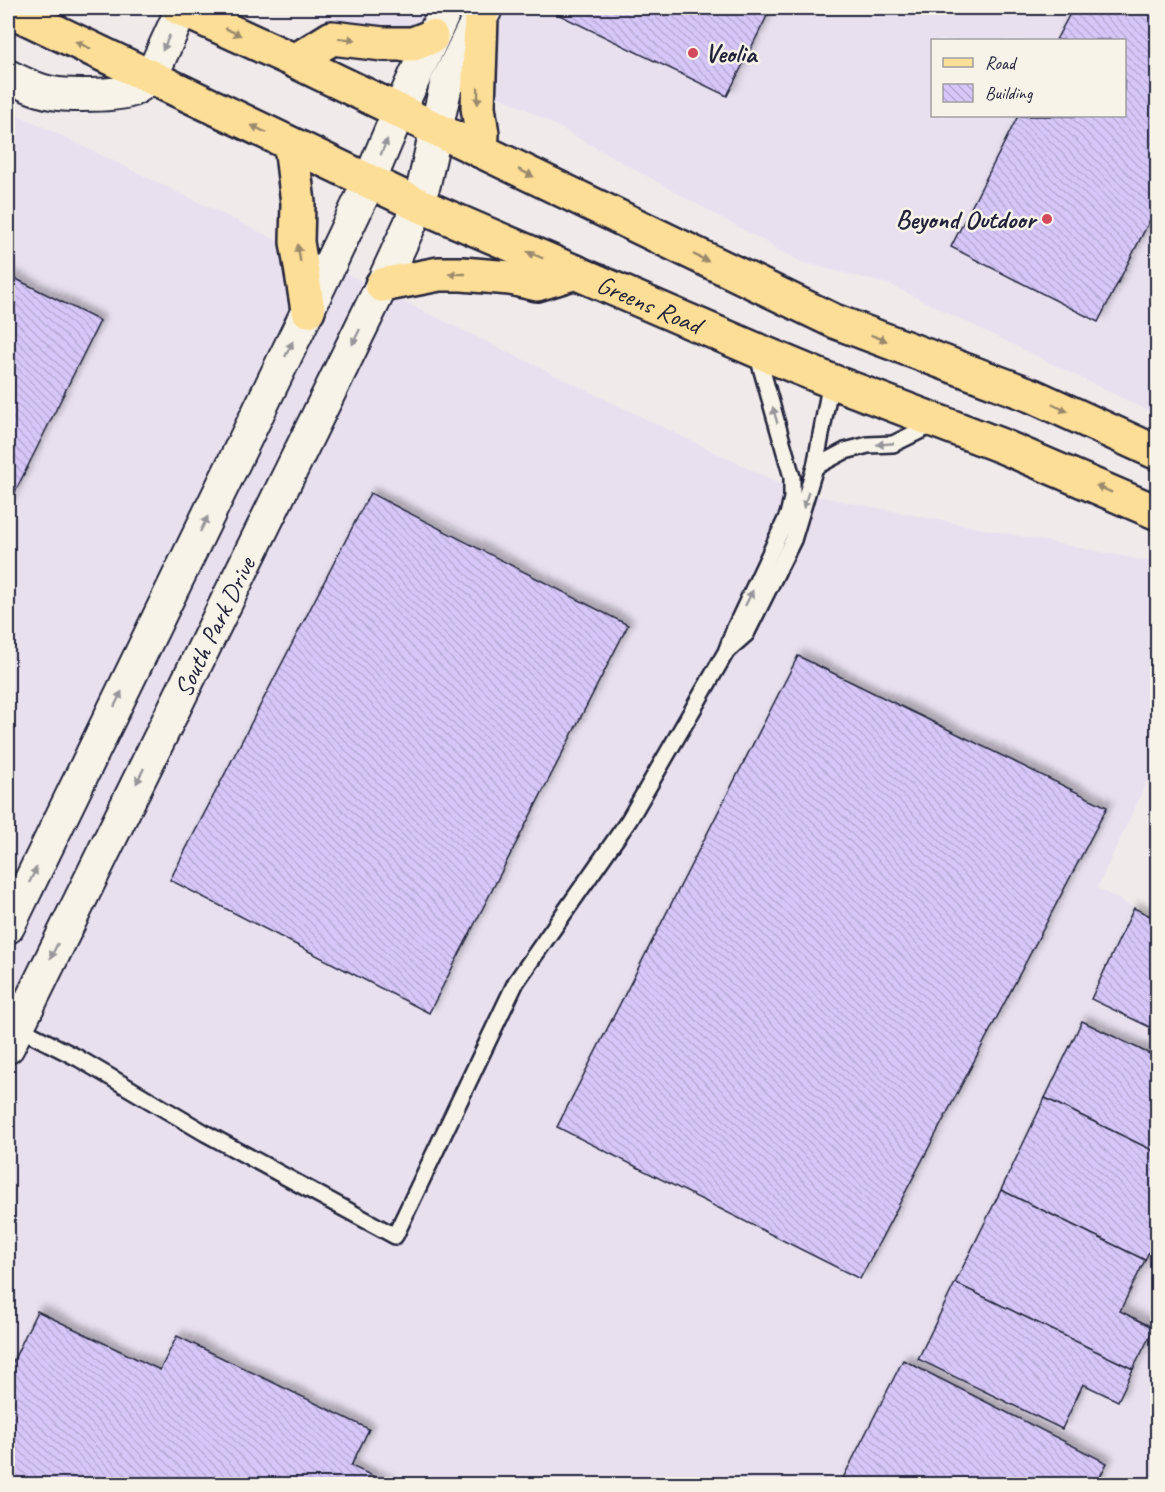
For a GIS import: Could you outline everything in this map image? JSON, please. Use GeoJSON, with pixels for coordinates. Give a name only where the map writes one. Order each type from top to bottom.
{"type":"FeatureCollection","features":[{"type":"Feature","properties":{"kind":"main road"},"geometry":{"type":"LineString","coordinates":[[181,8],[834,321],[1033,396],[1158,453]]}},
{"type":"Feature","properties":{"kind":"main road","name":"Greens Road"},"geometry":{"type":"LineString","coordinates":[[8,9],[417,204],[756,350],[1002,446],[1158,513]]}},
{"type":"Feature","properties":{"kind":"main road"},"geometry":{"type":"LineString","coordinates":[[481,151],[482,134],[478,107],[484,12]]}},
{"type":"Feature","properties":{"kind":"main road"},"geometry":{"type":"LineString","coordinates":[[295,61],[332,38],[383,44],[413,44],[432,37]]}},
{"type":"Feature","properties":{"kind":"main road"},"geometry":{"type":"LineString","coordinates":[[291,145],[298,203],[297,242],[308,310]]}},
{"type":"Feature","properties":{"kind":"main road"},"geometry":{"type":"LineString","coordinates":[[382,285],[439,274],[510,278],[537,284],[576,272]]}},
{"type":"Feature","properties":{"kind":"street"},"geometry":{"type":"LineString","coordinates":[[8,76],[29,87],[54,93],[89,94],[130,91],[143,85],[151,77],[181,8]]}},
{"type":"Feature","properties":{"kind":"street","name":"South Park Drive"},"geometry":{"type":"LineString","coordinates":[[8,927],[308,310],[369,182],[446,8]]}},
{"type":"Feature","properties":{"kind":"street","name":"South Park Drive"},"geometry":{"type":"LineString","coordinates":[[11,1031],[382,285],[424,184],[446,85],[472,31],[484,12]]}},
{"type":"Feature","properties":{"kind":"lane"},"geometry":{"type":"LineString","coordinates":[[11,1031],[78,1058],[205,1133],[395,1236],[516,981],[629,820],[726,652],[788,515],[792,498],[792,477],[756,350]]}},
{"type":"Feature","properties":{"kind":"lane"},"geometry":{"type":"LineString","coordinates":[[726,652],[746,634],[793,540],[816,467],[831,381]]}},
{"type":"Feature","properties":{"kind":"lane"},"geometry":{"type":"LineString","coordinates":[[816,467],[845,451],[868,445],[893,444],[939,422]]}},
{"type":"Feature","properties":{"kind":"shaded area"},"geometry":{"type":"Polygon","coordinates":[[[304,8],[1157,8],[1157,415],[891,285],[801,262],[528,110],[304,8]]]}},
{"type":"Feature","properties":{"kind":"shaded area"},"geometry":{"type":"Polygon","coordinates":[[[8,110],[774,481],[816,496],[1157,563],[1157,761],[1097,888],[1157,920],[1157,1484],[8,1484],[8,110]]]}},
{"type":"Feature","properties":{"kind":"building","name":"Veolia"},"geometry":{"type":"Polygon","coordinates":[[[550,8],[771,8],[727,96],[549,10],[550,8]]]}},
{"type":"Feature","properties":{"kind":"building"},"geometry":{"type":"Polygon","coordinates":[[[1073,8],[1158,8],[1158,204],[1098,322],[951,247],[1017,117],[1126,117],[1126,39],[1057,39],[1073,8]]]}},
{"type":"Feature","properties":{"kind":"building"},"geometry":{"type":"Polygon","coordinates":[[[8,275],[100,321],[8,506],[8,275]]]}},
{"type":"Feature","properties":{"kind":"building"},"geometry":{"type":"Polygon","coordinates":[[[370,493],[628,625],[429,1013],[170,880],[370,493]]]}},
{"type":"Feature","properties":{"kind":"building"},"geometry":{"type":"Polygon","coordinates":[[[798,656],[1107,807],[860,1279],[557,1127],[798,656]]]}},
{"type":"Feature","properties":{"kind":"building"},"geometry":{"type":"Polygon","coordinates":[[[1134,908],[1158,920],[1158,1031],[1091,999],[1134,908]]]}},
{"type":"Feature","properties":{"kind":"building"},"geometry":{"type":"Polygon","coordinates":[[[1082,1021],[1158,1058],[1158,1153],[1045,1098],[1082,1021]]]}},
{"type":"Feature","properties":{"kind":"building"},"geometry":{"type":"Polygon","coordinates":[[[1045,1098],[1158,1153],[1158,1233],[1145,1260],[1001,1190],[1045,1098]]]}},
{"type":"Feature","properties":{"kind":"building"},"geometry":{"type":"Polygon","coordinates":[[[1001,1190],[1145,1260],[1120,1311],[1154,1328],[1133,1369],[955,1283],[1001,1190]]]}},
{"type":"Feature","properties":{"kind":"building"},"geometry":{"type":"Polygon","coordinates":[[[955,1283],[1133,1369],[1118,1401],[1083,1384],[1062,1429],[918,1359],[955,1283]]]}},
{"type":"Feature","properties":{"kind":"building"},"geometry":{"type":"Polygon","coordinates":[[[37,1311],[160,1370],[177,1336],[369,1429],[351,1466],[390,1484],[8,1484],[8,1372],[37,1311]]]}},
{"type":"Feature","properties":{"kind":"building"},"geometry":{"type":"Polygon","coordinates":[[[903,1360],[1107,1463],[1096,1484],[840,1484],[903,1360]]]}},
{"type":"Feature","properties":{"kind":"place","name":"Veolia"},"geometry":{"type":"Point","coordinates":[693,53]}},
{"type":"Feature","properties":{"kind":"place","name":"Beyond Outdoor"},"geometry":{"type":"Point","coordinates":[1047,219]}}]}
